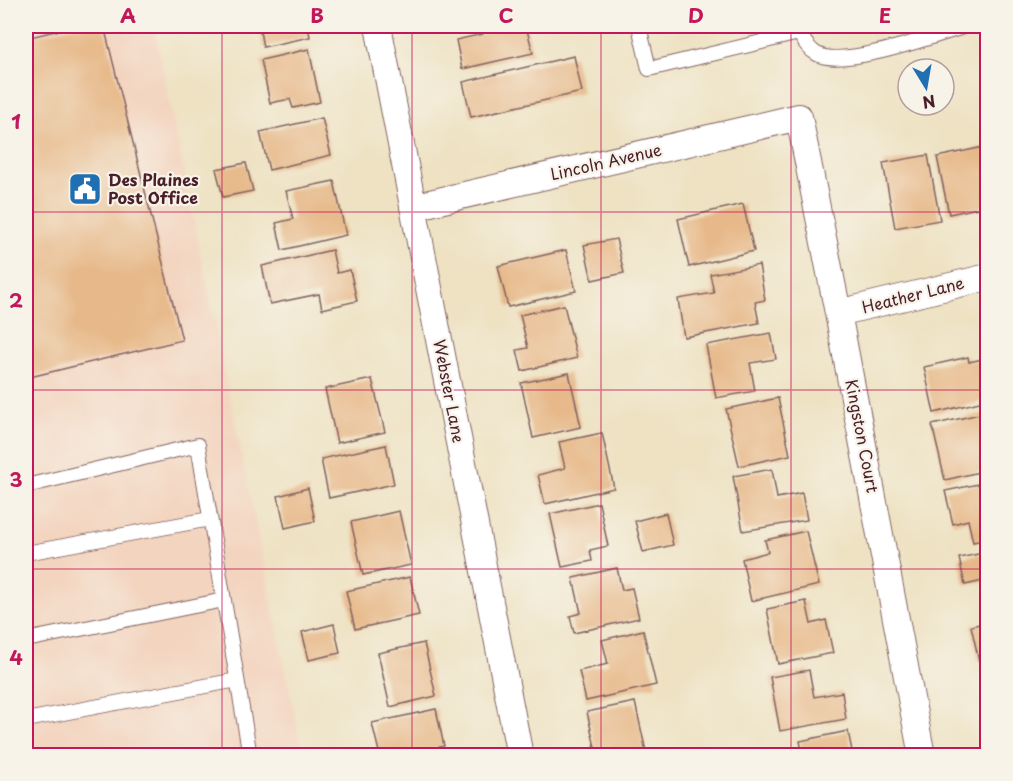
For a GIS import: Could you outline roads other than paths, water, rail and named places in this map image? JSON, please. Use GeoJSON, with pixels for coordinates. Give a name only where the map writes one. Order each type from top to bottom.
{"type":"FeatureCollection","features":[{"type":"Feature","properties":{"kind":"street","name":"Webster Lane"},"geometry":{"type":"LineString","coordinates":[[378,26],[520,756]]}},
{"type":"Feature","properties":{"kind":"street","name":"Lincoln Avenue"},"geometry":{"type":"LineString","coordinates":[[413,207],[800,117]]}},
{"type":"Feature","properties":{"kind":"street","name":"Kingston Court"},"geometry":{"type":"LineString","coordinates":[[800,117],[922,756]]}},
{"type":"Feature","properties":{"kind":"street","name":"Heather Lane"},"geometry":{"type":"LineString","coordinates":[[838,313],[987,277]]}},
{"type":"Feature","properties":{"kind":"lane"},"geometry":{"type":"LineString","coordinates":[[639,26],[649,69],[799,29],[805,44],[818,55],[832,58],[853,57],[888,49],[966,26]]}},
{"type":"Feature","properties":{"kind":"lane"},"geometry":{"type":"LineString","coordinates":[[26,486],[198,445],[250,756]]}},
{"type":"Feature","properties":{"kind":"lane"},"geometry":{"type":"LineString","coordinates":[[26,553],[210,519]]}},
{"type":"Feature","properties":{"kind":"lane"},"geometry":{"type":"LineString","coordinates":[[26,640],[224,600]]}},
{"type":"Feature","properties":{"kind":"lane"},"geometry":{"type":"LineString","coordinates":[[26,720],[237,680]]}},
{"type":"Feature","properties":{"kind":"place","name":"Des Plaines Post Office"},"geometry":{"type":"Point","coordinates":[85,189]}}]}
